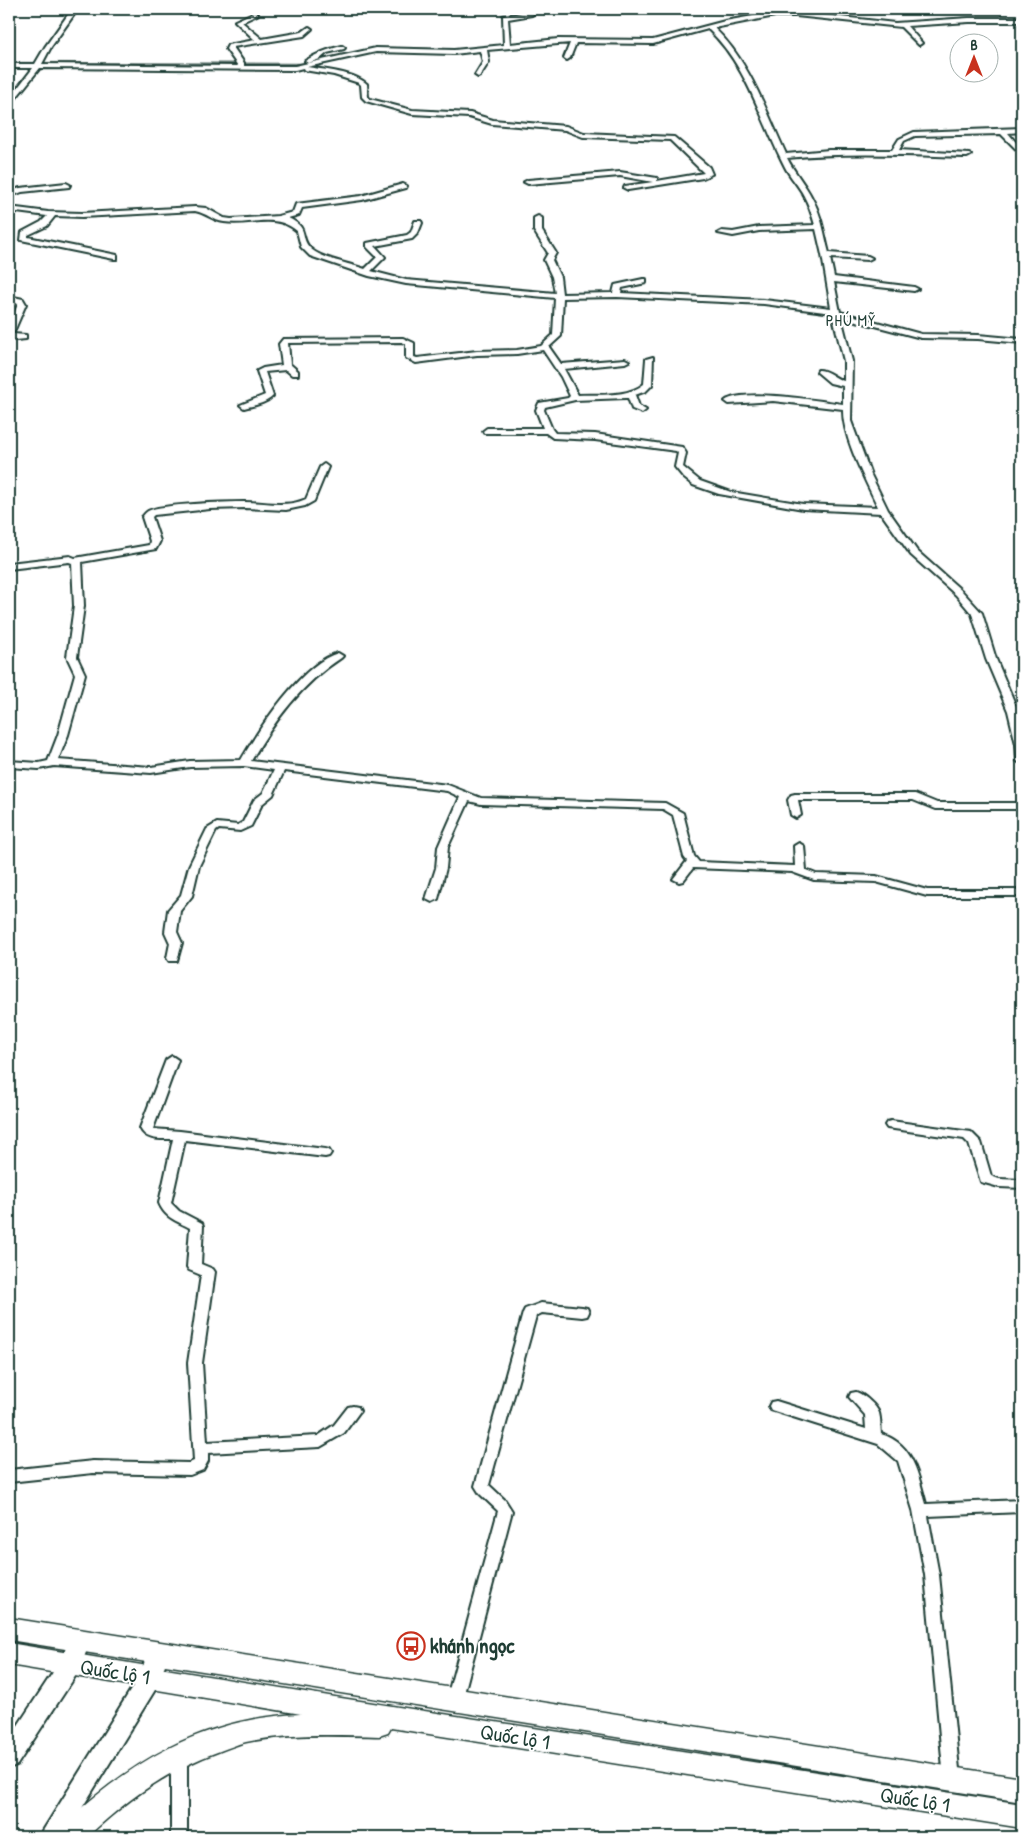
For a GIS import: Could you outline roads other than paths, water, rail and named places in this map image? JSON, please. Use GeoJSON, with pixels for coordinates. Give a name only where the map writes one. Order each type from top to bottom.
{"type":"FeatureCollection","features":[{"type":"Feature","properties":{"kind":"highway","name":"Quốc lộ 1"},"geometry":{"type":"LineString","coordinates":[[9,1629],[1022,1790]]}},
{"type":"Feature","properties":{"kind":"highway","name":"Quốc lộ 1"},"geometry":{"type":"LineString","coordinates":[[9,1654],[461,1728],[1022,1816]]}},
{"type":"Feature","properties":{"kind":"highway"},"geometry":{"type":"LineString","coordinates":[[69,1837],[92,1814],[141,1775],[195,1747],[248,1730],[316,1723],[461,1728]]}},
{"type":"Feature","properties":{"kind":"main road"},"geometry":{"type":"LineString","coordinates":[[9,1758],[70,1664],[80,1640]]}},
{"type":"Feature","properties":{"kind":"main road"},"geometry":{"type":"LineString","coordinates":[[51,1837],[150,1678],[158,1653]]}},
{"type":"Feature","properties":{"kind":"street"},"geometry":{"type":"LineString","coordinates":[[9,103],[29,80],[75,9]]}},
{"type":"Feature","properties":{"kind":"street"},"geometry":{"type":"LineString","coordinates":[[507,45],[505,17],[530,14],[535,10]]}},
{"type":"Feature","properties":{"kind":"street"},"geometry":{"type":"LineString","coordinates":[[255,14],[238,21],[260,41]]}},
{"type":"Feature","properties":{"kind":"street"},"geometry":{"type":"LineString","coordinates":[[294,67],[376,50],[454,52],[507,45],[574,41],[653,42],[754,17],[785,14],[903,25],[969,20],[1022,20]]}},
{"type":"Feature","properties":{"kind":"street"},"geometry":{"type":"LineString","coordinates":[[903,25],[919,43]]}},
{"type":"Feature","properties":{"kind":"street"},"geometry":{"type":"LineString","coordinates":[[709,27],[727,47],[750,84],[790,172],[811,203],[820,228],[836,313],[848,362],[848,427],[884,510],[914,553],[977,613],[991,659],[1018,711],[1022,761]]}},
{"type":"Feature","properties":{"kind":"street"},"geometry":{"type":"LineString","coordinates":[[240,67],[240,62],[229,48],[304,34],[309,29]]}},
{"type":"Feature","properties":{"kind":"street"},"geometry":{"type":"LineString","coordinates":[[567,58],[574,41]]}},
{"type":"Feature","properties":{"kind":"street"},"geometry":{"type":"LineString","coordinates":[[294,67],[316,59],[324,52],[342,48]]}},
{"type":"Feature","properties":{"kind":"street"},"geometry":{"type":"LineString","coordinates":[[478,75],[486,62],[483,49]]}},
{"type":"Feature","properties":{"kind":"street"},"geometry":{"type":"LineString","coordinates":[[9,66],[38,64],[294,67],[335,73],[364,84],[365,97],[368,100],[410,112],[470,115],[492,122],[566,128],[588,136],[672,138],[706,169],[708,174],[628,188]]}},
{"type":"Feature","properties":{"kind":"street"},"geometry":{"type":"LineString","coordinates":[[894,152],[901,140],[914,134],[1022,130]]}},
{"type":"Feature","properties":{"kind":"street"},"geometry":{"type":"LineString","coordinates":[[1003,132],[1016,147]]}},
{"type":"Feature","properties":{"kind":"street"},"geometry":{"type":"LineString","coordinates":[[784,156],[828,152],[967,155]]}},
{"type":"Feature","properties":{"kind":"street"},"geometry":{"type":"LineString","coordinates":[[528,182],[620,174],[666,182]]}},
{"type":"Feature","properties":{"kind":"street"},"geometry":{"type":"LineString","coordinates":[[9,195],[20,190],[66,184]]}},
{"type":"Feature","properties":{"kind":"street"},"geometry":{"type":"LineString","coordinates":[[9,209],[52,214],[109,215],[190,208],[203,210],[222,220],[231,222],[281,218],[294,214],[299,206],[362,198],[403,186]]}},
{"type":"Feature","properties":{"kind":"street"},"geometry":{"type":"LineString","coordinates":[[52,214],[44,224],[25,234],[24,238],[114,257]]}},
{"type":"Feature","properties":{"kind":"street"},"geometry":{"type":"LineString","coordinates":[[281,218],[292,223],[300,230],[305,247],[313,254],[366,272],[412,283],[558,296],[617,295],[764,302],[836,313],[921,336],[978,337],[1022,341]]}},
{"type":"Feature","properties":{"kind":"street"},"geometry":{"type":"LineString","coordinates":[[287,367],[283,344],[290,341],[403,340],[410,342],[410,358],[416,361],[472,354],[517,352],[545,347],[557,336],[558,296],[555,274],[548,260],[552,253],[538,231],[538,218]]}},
{"type":"Feature","properties":{"kind":"street"},"geometry":{"type":"LineString","coordinates":[[366,272],[381,257],[370,245],[409,237],[414,233],[418,223]]}},
{"type":"Feature","properties":{"kind":"street"},"geometry":{"type":"LineString","coordinates":[[722,233],[733,234],[759,229],[820,228]]}},
{"type":"Feature","properties":{"kind":"street"},"geometry":{"type":"LineString","coordinates":[[826,255],[868,258]]}},
{"type":"Feature","properties":{"kind":"street"},"geometry":{"type":"LineString","coordinates":[[830,279],[914,289]]}},
{"type":"Feature","properties":{"kind":"street"},"geometry":{"type":"LineString","coordinates":[[617,295],[618,287],[643,281]]}},
{"type":"Feature","properties":{"kind":"street"},"geometry":{"type":"LineString","coordinates":[[9,298],[20,301],[22,304],[9,335],[16,338],[23,337]]}},
{"type":"Feature","properties":{"kind":"street"},"geometry":{"type":"LineString","coordinates":[[545,347],[574,394],[573,398]]}},
{"type":"Feature","properties":{"kind":"street"},"geometry":{"type":"LineString","coordinates":[[650,359],[648,385],[643,389],[627,395],[573,398],[542,405],[540,410],[548,430],[553,435],[595,437],[680,449],[682,453],[679,467],[683,472],[703,486],[718,492],[775,500],[792,505],[884,510]]}},
{"type":"Feature","properties":{"kind":"street"},"geometry":{"type":"LineString","coordinates":[[559,368],[624,361]]}},
{"type":"Feature","properties":{"kind":"street"},"geometry":{"type":"LineString","coordinates":[[244,405],[261,401],[268,396],[261,371],[268,368],[287,367],[295,373]]}},
{"type":"Feature","properties":{"kind":"street"},"geometry":{"type":"LineString","coordinates":[[821,372],[833,381],[848,384]]}},
{"type":"Feature","properties":{"kind":"street"},"geometry":{"type":"LineString","coordinates":[[627,395],[632,397],[635,407],[642,410]]}},
{"type":"Feature","properties":{"kind":"street"},"geometry":{"type":"LineString","coordinates":[[729,400],[764,398],[847,407]]}},
{"type":"Feature","properties":{"kind":"street"},"geometry":{"type":"LineString","coordinates":[[487,431],[548,430]]}},
{"type":"Feature","properties":{"kind":"street"},"geometry":{"type":"LineString","coordinates":[[9,566],[70,559],[76,560],[153,547],[154,541],[147,517],[151,513],[245,505],[288,507],[304,504],[310,501],[313,488],[322,475],[324,467]]}},
{"type":"Feature","properties":{"kind":"street"},"geometry":{"type":"LineString","coordinates":[[55,763],[53,758],[63,736],[80,674],[72,657],[79,606],[76,560]]}},
{"type":"Feature","properties":{"kind":"street"},"geometry":{"type":"LineString","coordinates":[[244,763],[263,731],[299,684],[323,664],[338,656]]}},
{"type":"Feature","properties":{"kind":"street"},"geometry":{"type":"LineString","coordinates":[[9,764],[39,766],[55,763],[73,766],[151,770],[190,764],[244,763],[448,788],[475,800],[492,802],[659,805],[678,812],[689,857],[692,862],[705,866],[788,869],[829,878],[882,879],[927,893],[1022,893]]}},
{"type":"Feature","properties":{"kind":"street"},"geometry":{"type":"LineString","coordinates":[[173,958],[176,943],[170,932],[174,910],[186,896],[194,866],[212,829],[217,826],[245,826],[258,802],[268,794],[280,767]]}},
{"type":"Feature","properties":{"kind":"street"},"geometry":{"type":"LineString","coordinates":[[432,899],[441,868],[443,847],[466,795]]}},
{"type":"Feature","properties":{"kind":"street"},"geometry":{"type":"LineString","coordinates":[[796,815],[793,800],[795,797],[915,797],[935,806],[1022,806]]}},
{"type":"Feature","properties":{"kind":"street"},"geometry":{"type":"LineString","coordinates":[[799,846],[801,872]]}},
{"type":"Feature","properties":{"kind":"street"},"geometry":{"type":"LineString","coordinates":[[679,879],[692,862]]}},
{"type":"Feature","properties":{"kind":"street"},"geometry":{"type":"LineString","coordinates":[[172,1060],[146,1128],[148,1132],[153,1134],[180,1134],[325,1152]]}},
{"type":"Feature","properties":{"kind":"street"},"geometry":{"type":"LineString","coordinates":[[891,1125],[967,1135],[975,1142],[985,1179],[999,1184],[1022,1184]]}},
{"type":"Feature","properties":{"kind":"street"},"geometry":{"type":"LineString","coordinates":[[9,1476],[93,1467],[190,1469],[198,1466],[201,1461],[195,1363],[208,1272],[194,1267],[196,1226],[174,1215],[166,1208],[165,1204],[180,1134]]}},
{"type":"Feature","properties":{"kind":"street"},"geometry":{"type":"LineString","coordinates":[[454,1701],[505,1510],[501,1502],[489,1495],[482,1486],[530,1313],[541,1308],[582,1312]]}},
{"type":"Feature","properties":{"kind":"street"},"geometry":{"type":"LineString","coordinates":[[856,1397],[872,1412],[874,1436]]}},
{"type":"Feature","properties":{"kind":"street"},"geometry":{"type":"LineString","coordinates":[[776,1406],[874,1436],[894,1447],[904,1457],[920,1510],[932,1575],[952,1779]]}},
{"type":"Feature","properties":{"kind":"street"},"geometry":{"type":"LineString","coordinates":[[201,1448],[320,1441],[341,1428],[353,1411]]}},
{"type":"Feature","properties":{"kind":"street"},"geometry":{"type":"LineString","coordinates":[[920,1510],[1022,1506]]}},
{"type":"Feature","properties":{"kind":"street"},"geometry":{"type":"LineString","coordinates":[[179,1755],[179,1837]]}},
{"type":"Feature","properties":{"kind":"waterway"},"geometry":{"type":"LineString","coordinates":[[780,13],[820,14],[884,22]]}},
{"type":"Feature","properties":{"kind":"waterway"},"geometry":{"type":"LineString","coordinates":[[909,22],[975,17],[1022,17]]}},
{"type":"Feature","properties":{"kind":"waterway"},"geometry":{"type":"LineString","coordinates":[[553,40],[657,39],[686,31]]}},
{"type":"Feature","properties":{"kind":"waterway"},"geometry":{"type":"LineString","coordinates":[[322,60],[378,48],[428,49]]}},
{"type":"Feature","properties":{"kind":"waterway"},"geometry":{"type":"LineString","coordinates":[[9,63],[305,64]]}},
{"type":"Feature","properties":{"kind":"place","name":"khánh ngọc"},"geometry":{"type":"Point","coordinates":[411,1646]}},
{"type":"Feature","properties":{"kind":"district","name":"PHÚ MỸ"},"geometry":{"type":"Point","coordinates":[851,320]}}]}
